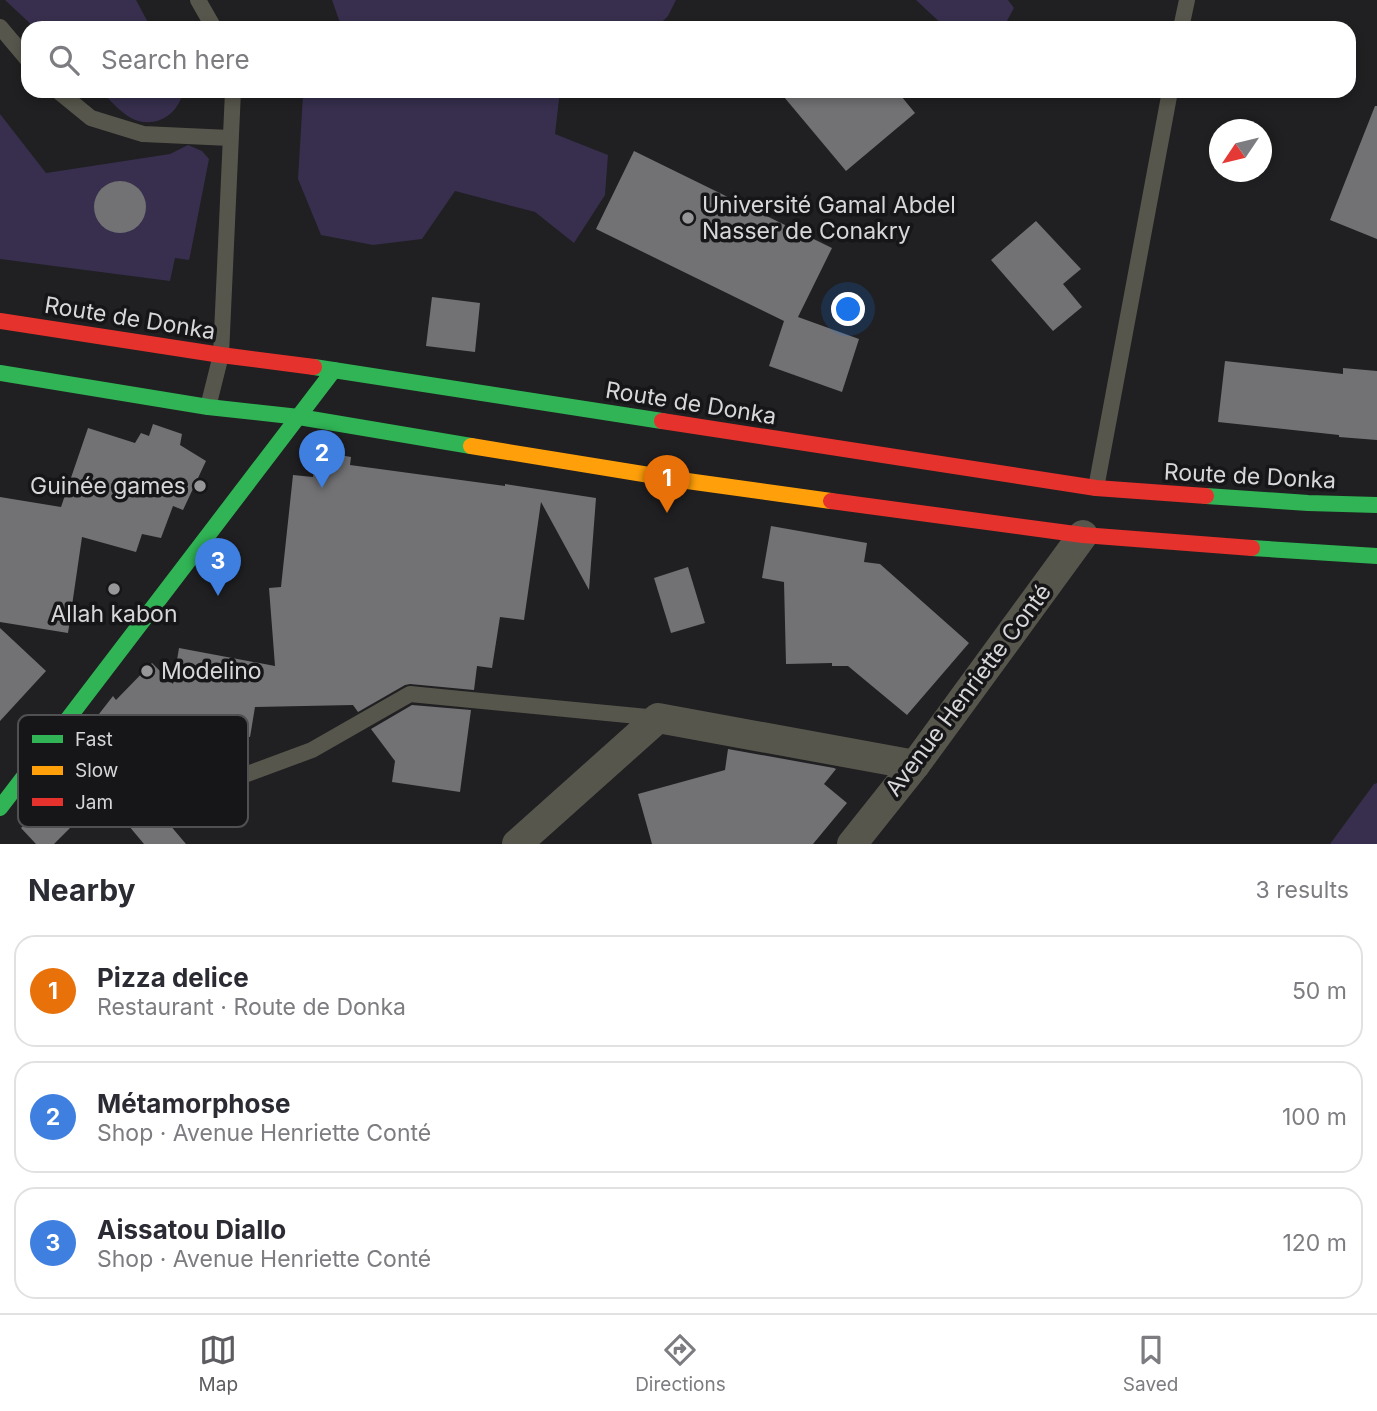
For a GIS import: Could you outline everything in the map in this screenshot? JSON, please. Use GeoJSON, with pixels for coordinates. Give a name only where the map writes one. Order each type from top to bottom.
{"type":"FeatureCollection","features":[{"type":"Feature","properties":{"kind":"main road","name":"Route de Donka"},"geometry":{"type":"LineString","coordinates":[[0,321],[1096,488],[1308,503],[1377,505]]}},
{"type":"Feature","properties":{"kind":"main road"},"geometry":{"type":"LineString","coordinates":[[71,715],[334,370]]}},
{"type":"Feature","properties":{"kind":"main road"},"geometry":{"type":"LineString","coordinates":[[0,373],[208,407],[299,417],[680,480],[1083,535],[1377,556]]}},
{"type":"Feature","properties":{"kind":"main road"},"geometry":{"type":"LineString","coordinates":[[0,808],[18,784]]}},
{"type":"Feature","properties":{"kind":"street","name":"Avenue Henriette Conté"},"geometry":{"type":"LineString","coordinates":[[852,844],[915,765],[1083,535]]}},
{"type":"Feature","properties":{"kind":"street"},"geometry":{"type":"LineString","coordinates":[[517,844],[658,718],[915,765]]}},
{"type":"Feature","properties":{"kind":"lane"},"geometry":{"type":"LineString","coordinates":[[198,0],[210,21]]}},
{"type":"Feature","properties":{"kind":"lane"},"geometry":{"type":"LineString","coordinates":[[1182,21],[1186,0]]}},
{"type":"Feature","properties":{"kind":"lane"},"geometry":{"type":"LineString","coordinates":[[0,27],[21,52]]}},
{"type":"Feature","properties":{"kind":"lane"},"geometry":{"type":"LineString","coordinates":[[67,98],[91,118],[143,134],[230,138]]}},
{"type":"Feature","properties":{"kind":"lane"},"geometry":{"type":"LineString","coordinates":[[208,407],[221,355],[233,98]]}},
{"type":"Feature","properties":{"kind":"lane"},"geometry":{"type":"LineString","coordinates":[[1096,488],[1169,98]]}},
{"type":"Feature","properties":{"kind":"lane"},"geometry":{"type":"LineString","coordinates":[[248,774],[312,750],[410,694],[658,718]]}},
{"type":"Feature","properties":{"kind":"shaded area"},"geometry":{"type":"Polygon","coordinates":[[[5,0],[136,0],[147,21],[28,21],[5,0]]]}},
{"type":"Feature","properties":{"kind":"shaded area"},"geometry":{"type":"Polygon","coordinates":[[[332,0],[676,0],[663,21],[339,20],[332,0]]]}},
{"type":"Feature","properties":{"kind":"shaded area"},"geometry":{"type":"Polygon","coordinates":[[[916,0],[1008,0],[1014,8],[1007,21],[938,21],[916,0]]]}},
{"type":"Feature","properties":{"kind":"shaded area"},"geometry":{"type":"Polygon","coordinates":[[[108,98],[181,98],[171,113],[157,121],[131,118],[108,98]]]}},
{"type":"Feature","properties":{"kind":"shaded area"},"geometry":{"type":"Polygon","coordinates":[[[303,98],[559,98],[555,134],[608,155],[605,195],[574,243],[535,212],[455,191],[422,239],[373,245],[321,235],[298,179],[303,98]]]}},
{"type":"Feature","properties":{"kind":"shaded area"},"geometry":{"type":"Polygon","coordinates":[[[0,114],[46,173],[170,154],[188,145],[202,151],[209,159],[189,260],[175,258],[170,281],[0,259],[0,114]]]}},
{"type":"Feature","properties":{"kind":"shaded area"},"geometry":{"type":"Polygon","coordinates":[[[1377,783],[1377,844],[1330,844],[1374,784],[1377,783]]]}},
{"type":"Feature","properties":{"kind":"building"},"geometry":{"type":"Polygon","coordinates":[[[785,98],[903,98],[915,113],[846,171],[785,98]]]}},
{"type":"Feature","properties":{"kind":"building"},"geometry":{"type":"Polygon","coordinates":[[[1377,106],[1377,239],[1330,220],[1377,106]]]}},
{"type":"Feature","properties":{"kind":"building"},"geometry":{"type":"Polygon","coordinates":[[[634,151],[832,248],[798,317],[859,339],[842,392],[769,366],[784,321],[596,229],[634,151]]]}},
{"type":"Feature","properties":{"kind":"building"},"geometry":{"type":"Polygon","coordinates":[[[120,181],[130,183],[138,189],[144,197],[144,217],[138,225],[130,231],[120,233],[110,231],[102,225],[96,217],[94,207],[96,197],[102,189],[110,183],[120,181]]]}},
{"type":"Feature","properties":{"kind":"building"},"geometry":{"type":"Polygon","coordinates":[[[1036,221],[1081,269],[1063,284],[1082,307],[1053,331],[991,260],[1036,221]]]}},
{"type":"Feature","properties":{"kind":"building"},"geometry":{"type":"Polygon","coordinates":[[[432,297],[480,303],[475,352],[426,346],[432,297]]]}},
{"type":"Feature","properties":{"kind":"building"},"geometry":{"type":"Polygon","coordinates":[[[1225,361],[1343,374],[1343,368],[1377,371],[1377,440],[1218,422],[1225,361]]]}},
{"type":"Feature","properties":{"kind":"building"},"geometry":{"type":"Polygon","coordinates":[[[153,424],[182,434],[180,445],[206,461],[183,510],[173,506],[161,538],[142,534],[136,552],[82,537],[68,633],[0,622],[0,497],[61,507],[88,428],[135,443],[141,433],[149,436],[153,424]]]}},
{"type":"Feature","properties":{"kind":"building"},"geometry":{"type":"Polygon","coordinates":[[[317,451],[351,457],[350,465],[596,498],[589,590],[541,502],[524,620],[500,617],[492,668],[477,666],[474,690],[410,684],[358,712],[353,705],[255,707],[250,737],[248,715],[98,715],[113,696],[116,700],[152,663],[173,684],[179,648],[275,666],[269,588],[281,587],[293,475],[313,477],[317,451]]]}},
{"type":"Feature","properties":{"kind":"building"},"geometry":{"type":"Polygon","coordinates":[[[771,526],[867,543],[864,562],[880,564],[969,643],[907,715],[848,666],[832,666],[832,663],[786,664],[784,582],[762,578],[771,526]]]}},
{"type":"Feature","properties":{"kind":"building"},"geometry":{"type":"Polygon","coordinates":[[[688,567],[705,623],[671,633],[654,578],[688,567]]]}},
{"type":"Feature","properties":{"kind":"building"},"geometry":{"type":"Polygon","coordinates":[[[0,628],[46,671],[0,721],[0,628]]]}},
{"type":"Feature","properties":{"kind":"building"},"geometry":{"type":"Polygon","coordinates":[[[412,705],[471,710],[460,792],[392,782],[395,761],[371,729],[412,705]]]}},
{"type":"Feature","properties":{"kind":"building"},"geometry":{"type":"Polygon","coordinates":[[[728,749],[834,768],[836,769],[824,784],[847,803],[813,844],[652,844],[638,794],[725,770],[728,749]]]}},
{"type":"Feature","properties":{"kind":"building"},"geometry":{"type":"Polygon","coordinates":[[[71,827],[54,844],[36,844],[21,828],[71,827]]]}},
{"type":"Feature","properties":{"kind":"building"},"geometry":{"type":"Polygon","coordinates":[[[130,827],[172,827],[186,844],[144,844],[130,827]]]}},
{"type":"Feature","properties":{"kind":"traffic: fast"},"geometry":{"type":"LineString","coordinates":[[314,367],[662,421]]}},
{"type":"Feature","properties":{"kind":"traffic: fast"},"geometry":{"type":"LineString","coordinates":[[71,715],[334,370]]}},
{"type":"Feature","properties":{"kind":"traffic: fast"},"geometry":{"type":"LineString","coordinates":[[0,373],[208,407],[299,417],[471,446]]}},
{"type":"Feature","properties":{"kind":"traffic: fast"},"geometry":{"type":"LineString","coordinates":[[1206,496],[1377,505]]}},
{"type":"Feature","properties":{"kind":"traffic: fast"},"geometry":{"type":"LineString","coordinates":[[1252,548],[1377,556]]}},
{"type":"Feature","properties":{"kind":"traffic: fast"},"geometry":{"type":"LineString","coordinates":[[0,808],[18,784]]}},
{"type":"Feature","properties":{"kind":"traffic: slow"},"geometry":{"type":"LineString","coordinates":[[471,446],[831,501]]}},
{"type":"Feature","properties":{"kind":"traffic: jam"},"geometry":{"type":"LineString","coordinates":[[0,321],[314,367]]}},
{"type":"Feature","properties":{"kind":"traffic: jam"},"geometry":{"type":"LineString","coordinates":[[662,421],[1096,488],[1206,496]]}},
{"type":"Feature","properties":{"kind":"traffic: jam"},"geometry":{"type":"LineString","coordinates":[[831,501],[1083,535],[1252,548]]}},
{"type":"Feature","properties":{"kind":"place","name":"Université Gamal Abdel Nasser de Conakry"},"geometry":{"type":"Point","coordinates":[688,218]}},
{"type":"Feature","properties":{"kind":"place","name":"Guinée games"},"geometry":{"type":"Point","coordinates":[200,486]}},
{"type":"Feature","properties":{"kind":"place","name":"Métamorphose"},"geometry":{"type":"Point","coordinates":[322,488]}},
{"type":"Feature","properties":{"kind":"place","name":"Pizza delice"},"geometry":{"type":"Point","coordinates":[667,513]}},
{"type":"Feature","properties":{"kind":"place","name":"Allah kabon"},"geometry":{"type":"Point","coordinates":[114,589]}},
{"type":"Feature","properties":{"kind":"place","name":"Aissatou Diallo"},"geometry":{"type":"Point","coordinates":[218,596]}},
{"type":"Feature","properties":{"kind":"place","name":"Modelino"},"geometry":{"type":"Point","coordinates":[147,671]}}]}
